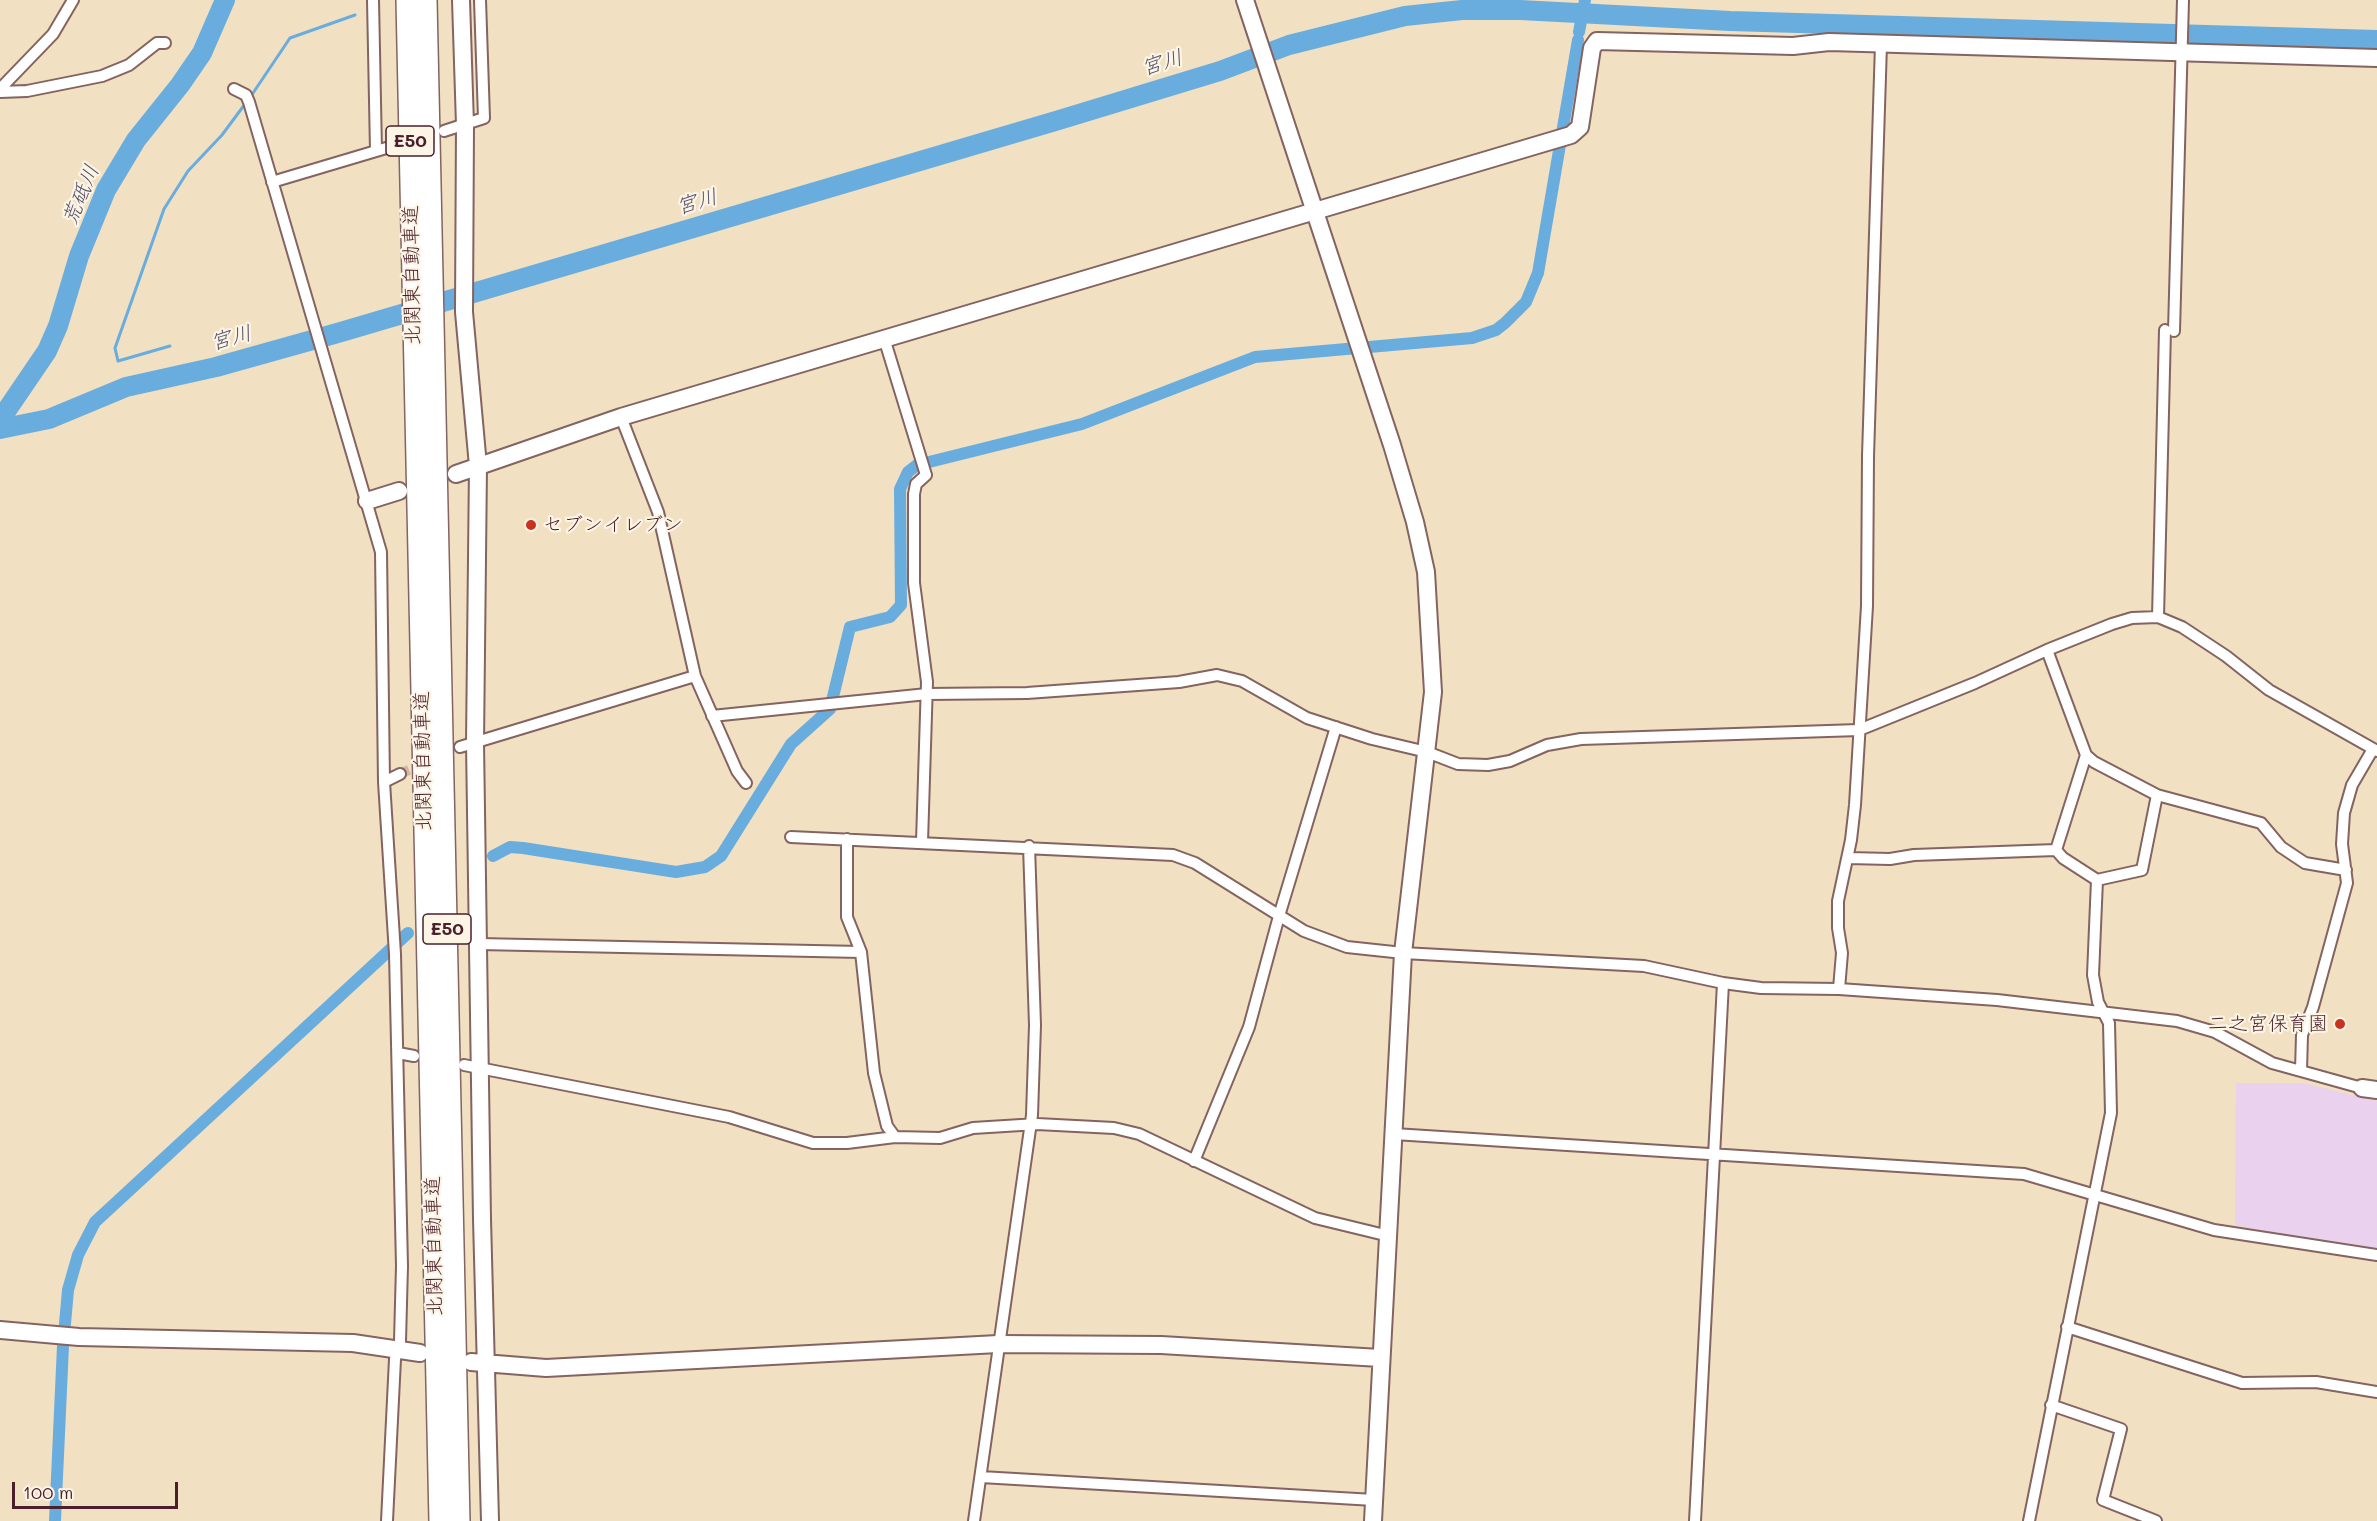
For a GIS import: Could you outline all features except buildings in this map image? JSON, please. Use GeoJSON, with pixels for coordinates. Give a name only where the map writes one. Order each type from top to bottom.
{"type":"FeatureCollection","features":[{"type":"Feature","properties":{"kind":"highway","name":"北関東自動車道"},"geometry":{"type":"LineString","coordinates":[[406,0],[423,280]]}},
{"type":"Feature","properties":{"kind":"highway","name":"北関東自動車道"},"geometry":{"type":"LineString","coordinates":[[426,0],[423,280],[440,1521]]}},
{"type":"Feature","properties":{"kind":"highway","name":"北関東自動車道"},"geometry":{"type":"LineString","coordinates":[[424,337],[459,1521]]}},
{"type":"Feature","properties":{"kind":"street"},"geometry":{"type":"LineString","coordinates":[[0,90],[53,34],[73,0]]}},
{"type":"Feature","properties":{"kind":"street"},"geometry":{"type":"LineString","coordinates":[[373,0],[376,151]]}},
{"type":"Feature","properties":{"kind":"street"},"geometry":{"type":"LineString","coordinates":[[460,0],[465,125],[464,312],[478,466],[467,745],[479,944],[472,1066],[482,1219],[479,1362],[490,1521]]}},
{"type":"Feature","properties":{"kind":"street"},"geometry":{"type":"LineString","coordinates":[[444,131],[484,118],[480,0]]}},
{"type":"Feature","properties":{"kind":"street"},"geometry":{"type":"LineString","coordinates":[[1245,0],[1360,346],[1415,522],[1426,572],[1432,692],[1404,953],[1380,1358],[1373,1521]]}},
{"type":"Feature","properties":{"kind":"street"},"geometry":{"type":"LineString","coordinates":[[2158,617],[2183,0]]}},
{"type":"Feature","properties":{"kind":"street"},"geometry":{"type":"LineString","coordinates":[[456,474],[621,417],[1570,135],[1580,127],[1592,48],[1597,41],[2182,50],[2377,57]]}},
{"type":"Feature","properties":{"kind":"street"},"geometry":{"type":"LineString","coordinates":[[0,90],[27,91],[102,76],[129,65],[157,43],[165,43]]}},
{"type":"Feature","properties":{"kind":"street"},"geometry":{"type":"LineString","coordinates":[[1839,989],[1842,953],[1838,928],[1838,902],[1848,858],[1855,805],[1859,730],[1862,723],[1881,45]]}},
{"type":"Feature","properties":{"kind":"street"},"geometry":{"type":"LineString","coordinates":[[234,89],[246,95],[249,102],[381,552],[384,782],[395,954],[402,1266],[387,1521]]}},
{"type":"Feature","properties":{"kind":"street"},"geometry":{"type":"LineString","coordinates":[[272,182],[393,146]]}},
{"type":"Feature","properties":{"kind":"street"},"geometry":{"type":"LineString","coordinates":[[884,338],[926,475],[916,484],[914,494],[914,583],[927,694],[922,842]]}},
{"type":"Feature","properties":{"kind":"street"},"geometry":{"type":"LineString","coordinates":[[621,417],[658,512],[695,676],[736,771],[746,783]]}},
{"type":"Feature","properties":{"kind":"street"},"geometry":{"type":"LineString","coordinates":[[367,501],[399,491]]}},
{"type":"Feature","properties":{"kind":"street"},"geometry":{"type":"LineString","coordinates":[[712,716],[927,694],[1027,693],[1179,682],[1217,675],[1235,678],[1307,718],[1427,752],[1458,764],[1488,765],[1510,761],[1547,745],[1581,740],[1859,730],[1976,684],[2047,650],[2112,624],[2132,618],[2158,617],[2182,627],[2226,656],[2269,690],[2375,750],[2352,785],[2345,805],[2342,844],[2347,883],[2313,1007],[2302,1035],[2301,1071]]}},
{"type":"Feature","properties":{"kind":"street"},"geometry":{"type":"LineString","coordinates":[[2047,650],[2086,755],[2094,762],[2157,795],[2261,823],[2281,847],[2306,863],[2346,870]]}},
{"type":"Feature","properties":{"kind":"street"},"geometry":{"type":"LineString","coordinates":[[467,745],[695,676]]}},
{"type":"Feature","properties":{"kind":"street"},"geometry":{"type":"LineString","coordinates":[[1194,1161],[1249,1027],[1279,916],[1336,727]]}},
{"type":"Feature","properties":{"kind":"street"},"geometry":{"type":"LineString","coordinates":[[2056,850],[2086,755]]}},
{"type":"Feature","properties":{"kind":"street"},"geometry":{"type":"LineString","coordinates":[[384,782],[400,774]]}},
{"type":"Feature","properties":{"kind":"street"},"geometry":{"type":"LineString","coordinates":[[2056,850],[2063,858],[2097,880],[2142,870],[2157,795]]}},
{"type":"Feature","properties":{"kind":"street"},"geometry":{"type":"LineString","coordinates":[[791,837],[1029,846],[1173,855],[1195,863],[1279,916],[1324,940],[1347,947],[1404,953],[1644,966],[1723,983],[1761,988],[1839,989],[1997,1000],[2188,1023],[2223,1036],[2263,1059],[2370,1089]]}},
{"type":"Feature","properties":{"kind":"street"},"geometry":{"type":"LineString","coordinates":[[847,839],[847,917],[861,952],[874,1073],[887,1126],[895,1137]]}},
{"type":"Feature","properties":{"kind":"street"},"geometry":{"type":"LineString","coordinates":[[974,1521],[1035,1075],[1029,846]]}},
{"type":"Feature","properties":{"kind":"street"},"geometry":{"type":"LineString","coordinates":[[1848,858],[1890,860],[1914,855],[2056,850]]}},
{"type":"Feature","properties":{"kind":"street"},"geometry":{"type":"LineString","coordinates":[[2029,1521],[2111,1113],[2109,1023],[2098,1002],[2093,975],[2097,880]]}},
{"type":"Feature","properties":{"kind":"street"},"geometry":{"type":"LineString","coordinates":[[479,944],[861,952]]}},
{"type":"Feature","properties":{"kind":"street"},"geometry":{"type":"LineString","coordinates":[[1695,1521],[1723,983]]}},
{"type":"Feature","properties":{"kind":"street"},"geometry":{"type":"LineString","coordinates":[[398,1053],[414,1056]]}},
{"type":"Feature","properties":{"kind":"street"},"geometry":{"type":"LineString","coordinates":[[472,1066],[729,1117],[813,1143],[848,1143],[895,1137],[940,1138],[972,1128],[1029,1125],[1065,1124],[1114,1128],[1139,1134],[1316,1218],[1389,1236]]}},
{"type":"Feature","properties":{"kind":"street"},"geometry":{"type":"LineString","coordinates":[[1394,1134],[2024,1174],[2214,1230],[2377,1255]]}},
{"type":"Feature","properties":{"kind":"street"},"geometry":{"type":"LineString","coordinates":[[2067,1327],[2242,1383],[2316,1382],[2377,1392]]}},
{"type":"Feature","properties":{"kind":"street"},"geometry":{"type":"LineString","coordinates":[[0,1330],[65,1336],[353,1343],[420,1353]]}},
{"type":"Feature","properties":{"kind":"street"},"geometry":{"type":"LineString","coordinates":[[479,1362],[546,1368],[998,1344],[1161,1346],[1380,1358]]}},
{"type":"Feature","properties":{"kind":"street"},"geometry":{"type":"LineString","coordinates":[[2051,1405],[2121,1429],[2103,1500],[2157,1521]]}},
{"type":"Feature","properties":{"kind":"street"},"geometry":{"type":"LineString","coordinates":[[981,1477],[1374,1500]]}},
{"type":"Feature","properties":{"kind":"shaded area"},"geometry":{"type":"Polygon","coordinates":[[[2236,1083],[2303,1083],[2377,1101],[2377,1249],[2311,1243],[2298,1238],[2235,1225],[2236,1083]]]}},
{"type":"Feature","properties":{"kind":"waterway","name":"荒砥川"},"geometry":{"type":"LineString","coordinates":[[0,420],[47,351],[58,326],[79,256],[106,190],[136,140],[180,85],[202,53],[225,0]]}},
{"type":"Feature","properties":{"kind":"waterway","name":"宮川"},"geometry":{"type":"LineString","coordinates":[[1579,32],[1585,0]]}},
{"type":"Feature","properties":{"kind":"waterway","name":"宮川"},"geometry":{"type":"LineString","coordinates":[[0,429],[49,419],[126,387],[216,367],[341,332],[1059,120],[1220,71],[1289,45],[1405,16],[1462,10],[1520,10],[1730,21],[2377,40]]}},
{"type":"Feature","properties":{"kind":"waterway"},"geometry":{"type":"LineString","coordinates":[[249,99],[290,38],[355,15]]}},
{"type":"Feature","properties":{"kind":"waterway"},"geometry":{"type":"LineString","coordinates":[[493,856],[510,847],[523,848],[676,872],[705,867],[721,856],[791,744],[830,709],[850,627],[890,617],[901,605],[900,489],[908,472],[917,465],[1082,424],[1255,357],[1472,338],[1496,330],[1526,302],[1538,273],[1578,40]]}},
{"type":"Feature","properties":{"kind":"waterway"},"geometry":{"type":"LineString","coordinates":[[170,346],[118,361],[115,348],[164,209],[188,171],[222,135],[245,104]]}},
{"type":"Feature","properties":{"kind":"waterway","name":"宮川"},"geometry":{"type":"LineString","coordinates":[[125,381],[126,387]]}},
{"type":"Feature","properties":{"kind":"waterway"},"geometry":{"type":"LineString","coordinates":[[55,1521],[63,1346],[68,1290],[78,1255],[95,1222],[408,933]]}},
{"type":"Feature","properties":{"kind":"tunnel"},"geometry":{"type":"LineString","coordinates":[[400,774],[424,763]]}},
{"type":"Feature","properties":{"kind":"place","name":"セブンイレブン"},"geometry":{"type":"Point","coordinates":[531,525]}},
{"type":"Feature","properties":{"kind":"place","name":"二之宮保育園"},"geometry":{"type":"Point","coordinates":[2340,1024]}}]}
